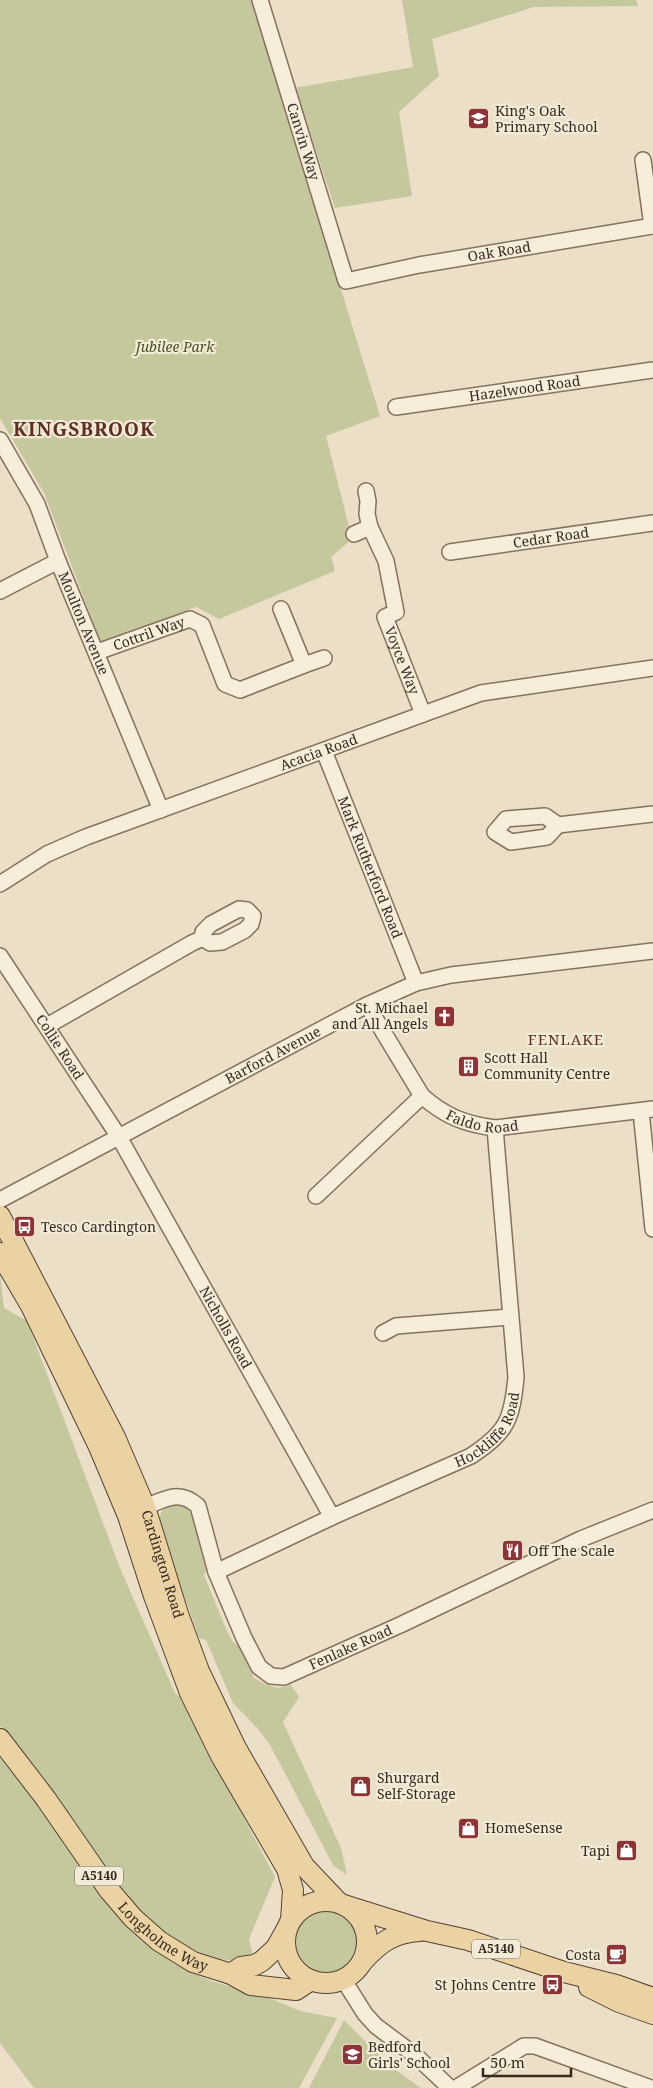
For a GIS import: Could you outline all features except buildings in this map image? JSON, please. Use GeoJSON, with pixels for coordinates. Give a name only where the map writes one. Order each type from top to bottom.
{"type":"FeatureCollection","features":[{"type":"Feature","properties":{"kind":"main road","name":"Cardington Road"},"geometry":{"type":"LineString","coordinates":[[0,1216],[101,1411],[145,1507],[181,1622],[199,1671],[236,1748],[304,1866],[343,1904]]}},
{"type":"Feature","properties":{"kind":"main road","name":"Cardington Road"},"geometry":{"type":"LineString","coordinates":[[0,1253],[31,1306],[99,1447],[128,1516],[154,1596],[190,1693],[221,1756],[287,1869],[293,1890],[288,1925]]}},
{"type":"Feature","properties":{"kind":"main road","name":"Longholme Way"},"geometry":{"type":"LineString","coordinates":[[0,1739],[46,1799],[95,1872],[133,1918],[159,1941],[204,1967],[231,1974],[250,1985],[296,1990],[311,1980]]}},
{"type":"Feature","properties":{"kind":"main road"},"geometry":{"type":"LineString","coordinates":[[231,1974],[241,1967],[255,1965],[262,1961],[276,1948],[288,1925],[299,1910],[308,1904],[328,1900],[343,1904],[357,1914],[363,1925],[366,1944],[362,1962],[354,1972],[343,1979],[331,1983],[311,1980],[298,1972],[286,1954],[284,1942],[288,1925]]}},
{"type":"Feature","properties":{"kind":"main road","name":"A5140"},"geometry":{"type":"LineString","coordinates":[[343,1904],[427,1931],[468,1940],[564,1972],[643,1989],[653,1998]]}},
{"type":"Feature","properties":{"kind":"main road","name":"A5140"},"geometry":{"type":"LineString","coordinates":[[362,1962],[376,1946],[392,1936],[401,1933],[427,1931]]}},
{"type":"Feature","properties":{"kind":"main road","name":"A5140"},"geometry":{"type":"LineString","coordinates":[[564,1972],[600,1993],[653,2014]]}},
{"type":"Feature","properties":{"kind":"street","name":"Canvin Way"},"geometry":{"type":"LineString","coordinates":[[260,0],[346,281]]}},
{"type":"Feature","properties":{"kind":"street"},"geometry":{"type":"LineString","coordinates":[[643,160],[652,226]]}},
{"type":"Feature","properties":{"kind":"street","name":"Oak Road"},"geometry":{"type":"LineString","coordinates":[[346,281],[419,265],[652,226]]}},
{"type":"Feature","properties":{"kind":"street","name":"Hazelwood Road"},"geometry":{"type":"LineString","coordinates":[[396,407],[653,370]]}},
{"type":"Feature","properties":{"kind":"street","name":"Moulton Avenue"},"geometry":{"type":"LineString","coordinates":[[0,440],[37,504],[58,561],[161,810]]}},
{"type":"Feature","properties":{"kind":"street","name":"Voyce Way"},"geometry":{"type":"LineString","coordinates":[[366,491],[368,501],[367,514],[370,527],[386,562],[396,612],[385,617],[423,714]]}},
{"type":"Feature","properties":{"kind":"street","name":"Cedar Road"},"geometry":{"type":"LineString","coordinates":[[450,552],[653,523]]}},
{"type":"Feature","properties":{"kind":"street"},"geometry":{"type":"LineString","coordinates":[[354,534],[370,527]]}},
{"type":"Feature","properties":{"kind":"street"},"geometry":{"type":"LineString","coordinates":[[0,590],[58,561]]}},
{"type":"Feature","properties":{"kind":"street"},"geometry":{"type":"LineString","coordinates":[[281,609],[304,665]]}},
{"type":"Feature","properties":{"kind":"street","name":"Cottril Way"},"geometry":{"type":"LineString","coordinates":[[96,652],[190,619],[202,625],[225,684],[240,690],[324,658]]}},
{"type":"Feature","properties":{"kind":"street","name":"Acacia Road"},"geometry":{"type":"LineString","coordinates":[[0,884],[47,854],[86,837],[481,693],[653,668]]}},
{"type":"Feature","properties":{"kind":"street","name":"Mark Rutherford Road"},"geometry":{"type":"LineString","coordinates":[[324,751],[416,984]]}},
{"type":"Feature","properties":{"kind":"street"},"geometry":{"type":"LineString","coordinates":[[558,825],[653,814]]}},
{"type":"Feature","properties":{"kind":"street"},"geometry":{"type":"LineString","coordinates":[[47,1026],[203,938]]}},
{"type":"Feature","properties":{"kind":"street","name":"Barford Avenue"},"geometry":{"type":"LineString","coordinates":[[0,1200],[367,1005],[416,984],[487,969],[653,951]]}},
{"type":"Feature","properties":{"kind":"street","name":"Collie Road"},"geometry":{"type":"LineString","coordinates":[[0,956],[119,1138]]}},
{"type":"Feature","properties":{"kind":"street","name":"Faldo Road"},"geometry":{"type":"LineString","coordinates":[[367,1005],[422,1096],[433,1106],[452,1117],[472,1125],[495,1128],[647,1110]]}},
{"type":"Feature","properties":{"kind":"street"},"geometry":{"type":"LineString","coordinates":[[316,1196],[422,1096]]}},
{"type":"Feature","properties":{"kind":"street"},"geometry":{"type":"LineString","coordinates":[[647,1110],[653,1229]]}},
{"type":"Feature","properties":{"kind":"street","name":"Hockliffe Road"},"geometry":{"type":"LineString","coordinates":[[216,1572],[332,1517],[471,1456],[492,1442],[507,1423],[513,1406],[516,1377],[495,1128]]}},
{"type":"Feature","properties":{"kind":"street","name":"Nicholls Road"},"geometry":{"type":"LineString","coordinates":[[119,1138],[332,1517]]}},
{"type":"Feature","properties":{"kind":"street"},"geometry":{"type":"LineString","coordinates":[[384,1333],[396,1326],[510,1317]]}},
{"type":"Feature","properties":{"kind":"street","name":"Fenlake Road"},"geometry":{"type":"LineString","coordinates":[[145,1507],[171,1497],[181,1496],[190,1499],[198,1506],[216,1572],[244,1638],[259,1667],[271,1676],[284,1677],[400,1625],[581,1538],[653,1510]]}},
{"type":"Feature","properties":{"kind":"street"},"geometry":{"type":"LineString","coordinates":[[343,1979],[365,2014],[376,2026],[416,2056],[450,2088]]}},
{"type":"Feature","properties":{"kind":"street"},"geometry":{"type":"LineString","coordinates":[[456,2088],[524,2046],[535,2046],[652,2088]]}},
{"type":"Feature","properties":{"kind":"green space","name":"Jubilee Park"},"geometry":{"type":"Polygon","coordinates":[[[0,0],[252,0],[380,416],[326,436],[352,539],[331,557],[335,571],[219,619],[196,607],[101,643],[44,493],[0,418],[0,0]]]}},
{"type":"Feature","properties":{"kind":"green space"},"geometry":{"type":"Polygon","coordinates":[[[402,0],[636,0],[638,6],[534,7],[432,39],[439,76],[399,112],[412,196],[335,208],[295,88],[413,67],[402,0]]]}},
{"type":"Feature","properties":{"kind":"green space"},"geometry":{"type":"Polygon","coordinates":[[[0,1274],[4,1308],[27,1321],[120,1568],[175,1693],[180,1697],[275,1877],[249,1939],[253,1956],[242,1962],[220,1959],[199,1953],[176,1942],[142,1915],[118,1886],[42,1777],[0,1726],[0,1274]]]}},
{"type":"Feature","properties":{"kind":"green space"},"geometry":{"type":"Polygon","coordinates":[[[177,1501],[191,1508],[207,1569],[204,1575],[226,1629],[233,1642],[240,1647],[254,1678],[277,1688],[291,1685],[299,1697],[283,1722],[341,1848],[347,1875],[333,1865],[270,1745],[258,1729],[233,1703],[206,1640],[199,1638],[159,1525],[163,1509],[177,1501]]]}},
{"type":"Feature","properties":{"kind":"green space"},"geometry":{"type":"Polygon","coordinates":[[[0,1747],[150,1943],[176,1962],[204,1978],[234,1988],[264,1992],[265,1996],[300,2011],[337,2018],[299,2088],[34,2088],[0,2043],[0,1747]]]}},
{"type":"Feature","properties":{"kind":"green space"},"geometry":{"type":"Polygon","coordinates":[[[326,1910],[344,1916],[352,1924],[358,1942],[352,1960],[344,1968],[326,1974],[308,1968],[300,1960],[294,1942],[300,1924],[308,1916],[326,1910]]]}},
{"type":"Feature","properties":{"kind":"green space","name":"Bedford Girls' School"},"geometry":{"type":"Polygon","coordinates":[[[344,2020],[390,2066],[421,2088],[309,2088],[344,2020]]]}},
{"type":"Feature","properties":{"kind":"place","name":"King's Oak Primary School"},"geometry":{"type":"Point","coordinates":[479,119]}},
{"type":"Feature","properties":{"kind":"place","name":"St. Michael and All Angels"},"geometry":{"type":"Point","coordinates":[444,1016]}},
{"type":"Feature","properties":{"kind":"place","name":"Scott Hall Community Centre"},"geometry":{"type":"Point","coordinates":[468,1066]}},
{"type":"Feature","properties":{"kind":"place","name":"Tesco Cardington"},"geometry":{"type":"Point","coordinates":[25,1227]}},
{"type":"Feature","properties":{"kind":"place","name":"Off The Scale"},"geometry":{"type":"Point","coordinates":[512,1551]}},
{"type":"Feature","properties":{"kind":"place","name":"Shurgard Self-Storage"},"geometry":{"type":"Point","coordinates":[361,1786]}},
{"type":"Feature","properties":{"kind":"place","name":"HomeSense"},"geometry":{"type":"Point","coordinates":[469,1828]}},
{"type":"Feature","properties":{"kind":"place","name":"Tapi"},"geometry":{"type":"Point","coordinates":[626,1851]}},
{"type":"Feature","properties":{"kind":"place","name":"Costa"},"geometry":{"type":"Point","coordinates":[617,1955]}},
{"type":"Feature","properties":{"kind":"place","name":"St Johns Centre"},"geometry":{"type":"Point","coordinates":[552,1985]}},
{"type":"Feature","properties":{"kind":"place","name":"Bedford Girls' School"},"geometry":{"type":"Point","coordinates":[352,2055]}},
{"type":"Feature","properties":{"kind":"district","name":"KINGSBROOK"},"geometry":{"type":"Point","coordinates":[84,429]}},
{"type":"Feature","properties":{"kind":"district","name":"FENLAKE"},"geometry":{"type":"Point","coordinates":[566,1040]}}]}
